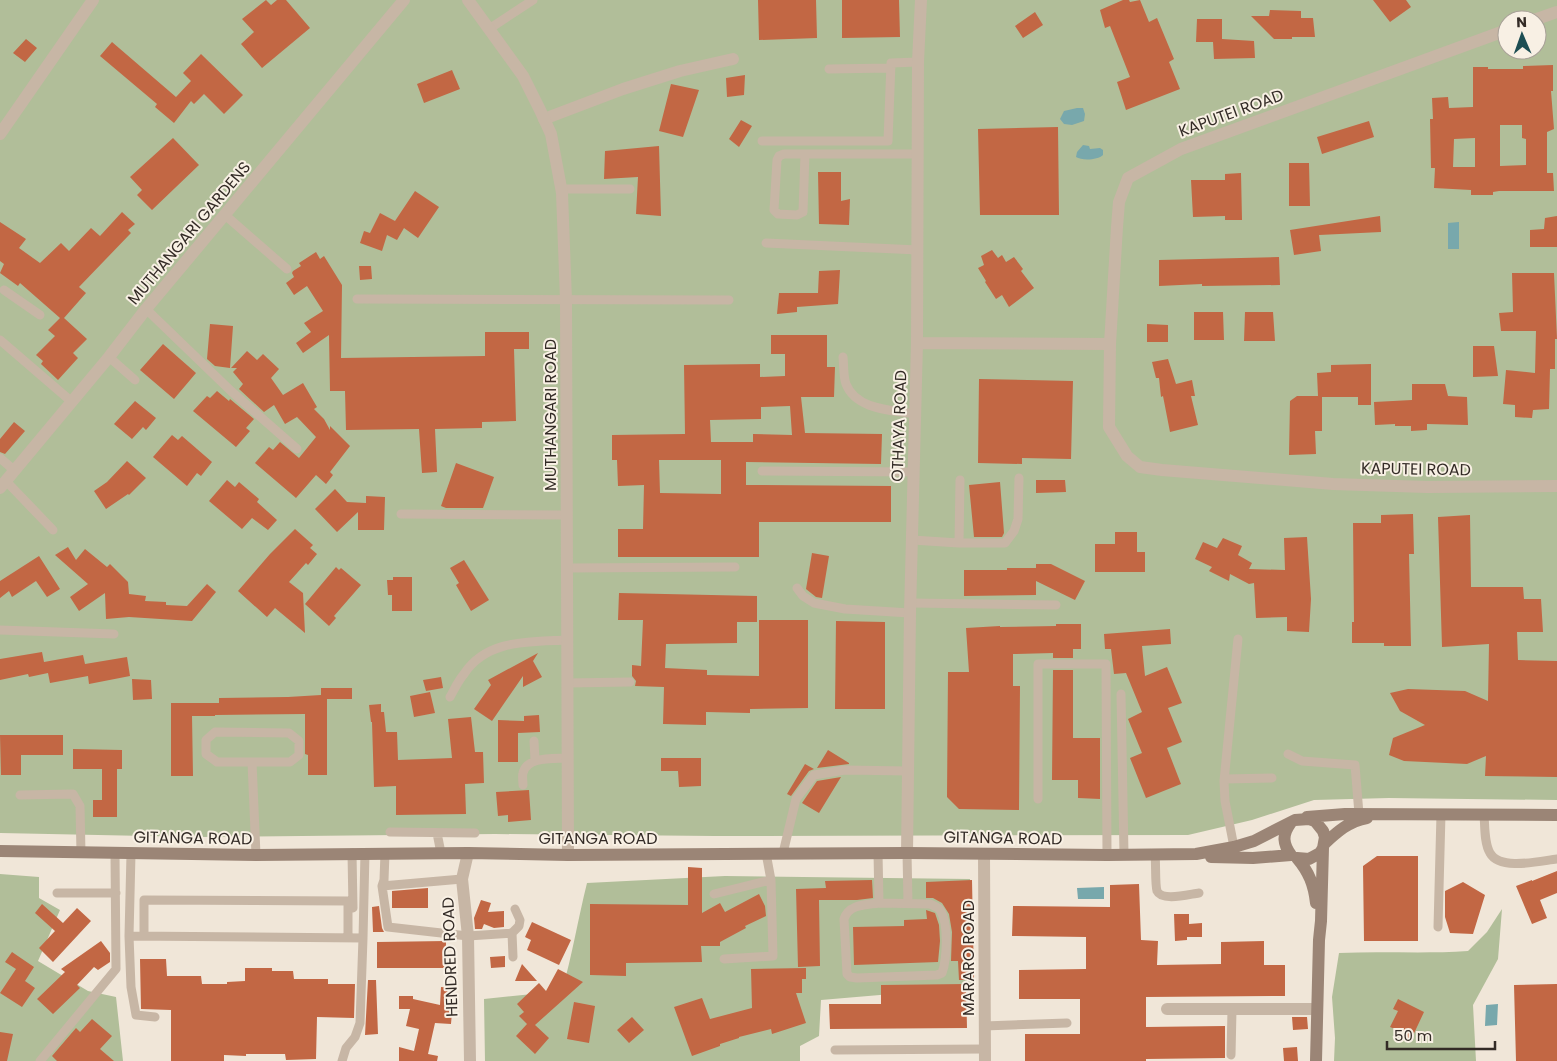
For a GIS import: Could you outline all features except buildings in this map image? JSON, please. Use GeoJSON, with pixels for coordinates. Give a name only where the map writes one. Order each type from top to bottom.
{"type":"FeatureCollection","features":[{"type":"Feature","properties":{"kind":"main road","name":"GITANGA ROAD"},"geometry":{"type":"LineString","coordinates":[[0,851],[256,855],[468,852],[568,855],[766,853],[1196,854],[1254,841],[1295,820],[1319,815],[1392,815]]}},
{"type":"Feature","properties":{"kind":"main road","name":"GITANGA ROAD"},"geometry":{"type":"LineString","coordinates":[[1196,854],[1207,857],[1294,856],[1309,859],[1315,856],[1343,827],[1362,819],[1392,815]]}},
{"type":"Feature","properties":{"kind":"main road"},"geometry":{"type":"LineString","coordinates":[[1392,815],[1557,815]]}},
{"type":"Feature","properties":{"kind":"main road"},"geometry":{"type":"LineString","coordinates":[[1302,819],[1315,821],[1320,825],[1325,837],[1319,940],[1316,1061]]}},
{"type":"Feature","properties":{"kind":"main road"},"geometry":{"type":"LineString","coordinates":[[1290,824],[1284,836],[1284,843],[1307,870],[1312,880],[1315,892],[1319,940]]}},
{"type":"Feature","properties":{"kind":"street"},"geometry":{"type":"LineString","coordinates":[[0,134],[93,0]]}},
{"type":"Feature","properties":{"kind":"street","name":"MUTHANGARI GARDENS"},"geometry":{"type":"LineString","coordinates":[[7,480],[109,357],[146,309],[404,0]]}},
{"type":"Feature","properties":{"kind":"street","name":"MUTHANGARI ROAD"},"geometry":{"type":"LineString","coordinates":[[468,0],[522,76],[544,119],[551,134],[562,189],[566,300],[568,855]]}},
{"type":"Feature","properties":{"kind":"street","name":"OTHAYA ROAD"},"geometry":{"type":"LineString","coordinates":[[907,853],[910,608],[917,343],[918,62],[922,0]]}},
{"type":"Feature","properties":{"kind":"street","name":"KAPUTEI ROAD"},"geometry":{"type":"LineString","coordinates":[[1497,34],[1181,149],[1128,178],[1120,202],[1110,344],[1109,427],[1127,456],[1140,467],[1162,470],[1332,484],[1427,487],[1557,486]]}},
{"type":"Feature","properties":{"kind":"street"},"geometry":{"type":"LineString","coordinates":[[544,119],[680,70],[733,59]]}},
{"type":"Feature","properties":{"kind":"street"},"geometry":{"type":"LineString","coordinates":[[917,343],[1110,344]]}},
{"type":"Feature","properties":{"kind":"street","name":"HENDRED ROAD"},"geometry":{"type":"LineString","coordinates":[[468,852],[462,879],[468,936],[470,1061]]}},
{"type":"Feature","properties":{"kind":"street","name":"MARARO ROAD"},"geometry":{"type":"LineString","coordinates":[[984,854],[984,1055]]}},
{"type":"Feature","properties":{"kind":"street"},"geometry":{"type":"LineString","coordinates":[[1167,1009],[1317,1009]]}},
{"type":"Feature","properties":{"kind":"lane"},"geometry":{"type":"LineString","coordinates":[[489,29],[533,0]]}},
{"type":"Feature","properties":{"kind":"lane"},"geometry":{"type":"LineString","coordinates":[[762,141],[888,142],[891,63],[918,62]]}},
{"type":"Feature","properties":{"kind":"lane"},"geometry":{"type":"LineString","coordinates":[[829,69],[891,68]]}},
{"type":"Feature","properties":{"kind":"lane"},"geometry":{"type":"LineString","coordinates":[[805,154],[803,212],[797,215],[778,214],[774,210],[777,160],[779,156],[784,154],[805,154],[918,154]]}},
{"type":"Feature","properties":{"kind":"lane"},"geometry":{"type":"LineString","coordinates":[[562,189],[630,189]]}},
{"type":"Feature","properties":{"kind":"lane"},"geometry":{"type":"LineString","coordinates":[[225,215],[287,269]]}},
{"type":"Feature","properties":{"kind":"lane"},"geometry":{"type":"LineString","coordinates":[[766,243],[918,250]]}},
{"type":"Feature","properties":{"kind":"lane"},"geometry":{"type":"LineString","coordinates":[[1,290],[40,315]]}},
{"type":"Feature","properties":{"kind":"lane"},"geometry":{"type":"LineString","coordinates":[[357,298],[730,300]]}},
{"type":"Feature","properties":{"kind":"lane"},"geometry":{"type":"LineString","coordinates":[[146,309],[231,391],[297,449]]}},
{"type":"Feature","properties":{"kind":"lane"},"geometry":{"type":"LineString","coordinates":[[0,340],[72,402]]}},
{"type":"Feature","properties":{"kind":"lane"},"geometry":{"type":"LineString","coordinates":[[109,357],[135,380]]}},
{"type":"Feature","properties":{"kind":"lane"},"geometry":{"type":"LineString","coordinates":[[843,357],[845,382],[850,394],[859,402],[916,414]]}},
{"type":"Feature","properties":{"kind":"lane"},"geometry":{"type":"LineString","coordinates":[[0,458],[7,480],[53,530]]}},
{"type":"Feature","properties":{"kind":"lane"},"geometry":{"type":"LineString","coordinates":[[762,470],[914,472]]}},
{"type":"Feature","properties":{"kind":"lane"},"geometry":{"type":"LineString","coordinates":[[912,540],[1005,543],[1014,531],[1018,520],[1019,478]]}},
{"type":"Feature","properties":{"kind":"lane"},"geometry":{"type":"LineString","coordinates":[[960,480],[960,543]]}},
{"type":"Feature","properties":{"kind":"lane"},"geometry":{"type":"LineString","coordinates":[[401,514],[567,515]]}},
{"type":"Feature","properties":{"kind":"lane"},"geometry":{"type":"LineString","coordinates":[[567,568],[735,567]]}},
{"type":"Feature","properties":{"kind":"lane"},"geometry":{"type":"LineString","coordinates":[[797,588],[803,596],[814,603],[845,609],[1056,605]]}},
{"type":"Feature","properties":{"kind":"lane"},"geometry":{"type":"LineString","coordinates":[[0,630],[114,634]]}},
{"type":"Feature","properties":{"kind":"lane"},"geometry":{"type":"LineString","coordinates":[[1234,847],[1225,801],[1225,779],[1238,639]]}},
{"type":"Feature","properties":{"kind":"lane"},"geometry":{"type":"LineString","coordinates":[[450,697],[464,672],[484,653],[512,643],[567,640]]}},
{"type":"Feature","properties":{"kind":"lane"},"geometry":{"type":"LineString","coordinates":[[1038,799],[1038,664],[1106,664],[1107,855]]}},
{"type":"Feature","properties":{"kind":"lane"},"geometry":{"type":"LineString","coordinates":[[567,683],[630,682]]}},
{"type":"Feature","properties":{"kind":"lane"},"geometry":{"type":"LineString","coordinates":[[1121,694],[1124,854]]}},
{"type":"Feature","properties":{"kind":"lane"},"geometry":{"type":"LineString","coordinates":[[215,732],[289,733],[300,741],[300,755],[290,762],[252,762],[217,762],[206,754],[206,740],[215,732]]}},
{"type":"Feature","properties":{"kind":"lane"},"geometry":{"type":"LineString","coordinates":[[534,741],[535,760]]}},
{"type":"Feature","properties":{"kind":"lane"},"geometry":{"type":"LineString","coordinates":[[1288,754],[1302,761],[1355,765],[1359,814]]}},
{"type":"Feature","properties":{"kind":"lane"},"geometry":{"type":"LineString","coordinates":[[523,785],[523,773],[526,766],[535,760],[567,758]]}},
{"type":"Feature","properties":{"kind":"lane"},"geometry":{"type":"LineString","coordinates":[[252,762],[256,855]]}},
{"type":"Feature","properties":{"kind":"lane"},"geometry":{"type":"LineString","coordinates":[[783,853],[796,800],[814,775],[845,770],[908,771]]}},
{"type":"Feature","properties":{"kind":"lane"},"geometry":{"type":"LineString","coordinates":[[1225,779],[1272,778]]}},
{"type":"Feature","properties":{"kind":"lane"},"geometry":{"type":"LineString","coordinates":[[20,795],[73,794],[80,806],[81,853]]}},
{"type":"Feature","properties":{"kind":"lane"},"geometry":{"type":"LineString","coordinates":[[1438,927],[1441,814]]}},
{"type":"Feature","properties":{"kind":"lane"},"geometry":{"type":"LineString","coordinates":[[1484,814],[1488,846],[1490,853],[1496,860],[1506,863],[1524,863],[1557,859]]}},
{"type":"Feature","properties":{"kind":"lane"},"geometry":{"type":"LineString","coordinates":[[390,832],[475,833]]}},
{"type":"Feature","properties":{"kind":"lane"},"geometry":{"type":"LineString","coordinates":[[437,833],[441,853]]}},
{"type":"Feature","properties":{"kind":"lane"},"geometry":{"type":"LineString","coordinates":[[40,1061],[116,969],[115,853]]}},
{"type":"Feature","properties":{"kind":"lane"},"geometry":{"type":"LineString","coordinates":[[342,1061],[346,1048],[355,1037],[360,1022],[355,937],[350,901],[359,853]]}},
{"type":"Feature","properties":{"kind":"lane"},"geometry":{"type":"LineString","coordinates":[[355,937],[364,901],[359,853]]}},
{"type":"Feature","properties":{"kind":"lane"},"geometry":{"type":"LineString","coordinates":[[384,853],[384,880],[382,886],[388,927],[468,936],[512,933],[520,926],[520,920],[514,909]]}},
{"type":"Feature","properties":{"kind":"lane"},"geometry":{"type":"LineString","coordinates":[[724,959],[773,956],[771,880],[766,853]]}},
{"type":"Feature","properties":{"kind":"lane"},"geometry":{"type":"LineString","coordinates":[[878,853],[879,903]]}},
{"type":"Feature","properties":{"kind":"lane"},"geometry":{"type":"LineString","coordinates":[[907,853],[908,903]]}},
{"type":"Feature","properties":{"kind":"lane"},"geometry":{"type":"LineString","coordinates":[[130,854],[129,936],[131,986],[136,1015],[156,1017]]}},
{"type":"Feature","properties":{"kind":"lane"},"geometry":{"type":"LineString","coordinates":[[1155,855],[1157,891],[1161,896],[1168,897],[1199,892]]}},
{"type":"Feature","properties":{"kind":"lane"},"geometry":{"type":"LineString","coordinates":[[382,886],[462,879]]}},
{"type":"Feature","properties":{"kind":"lane"},"geometry":{"type":"LineString","coordinates":[[714,894],[771,880]]}},
{"type":"Feature","properties":{"kind":"lane"},"geometry":{"type":"LineString","coordinates":[[56,893],[116,893]]}},
{"type":"Feature","properties":{"kind":"lane"},"geometry":{"type":"LineString","coordinates":[[130,900],[364,901]]}},
{"type":"Feature","properties":{"kind":"lane"},"geometry":{"type":"LineString","coordinates":[[144,900],[144,936]]}},
{"type":"Feature","properties":{"kind":"lane"},"geometry":{"type":"LineString","coordinates":[[879,903],[930,904],[937,907],[944,917],[946,926],[945,960],[942,973],[938,975],[857,978],[850,976],[845,970],[844,918],[846,912],[857,906],[879,903]]}},
{"type":"Feature","properties":{"kind":"lane"},"geometry":{"type":"LineString","coordinates":[[512,933],[513,957]]}},
{"type":"Feature","properties":{"kind":"lane"},"geometry":{"type":"LineString","coordinates":[[129,936],[355,937]]}},
{"type":"Feature","properties":{"kind":"lane"},"geometry":{"type":"LineString","coordinates":[[1231,1055],[1232,1010]]}},
{"type":"Feature","properties":{"kind":"lane"},"geometry":{"type":"LineString","coordinates":[[984,1026],[1068,1023]]}},
{"type":"Feature","properties":{"kind":"lane"},"geometry":{"type":"LineString","coordinates":[[835,1050],[984,1055]]}},
{"type":"Feature","properties":{"kind":"green space"},"geometry":{"type":"Polygon","coordinates":[[[0,0],[1557,0],[1557,800],[1389,798],[1314,800],[1252,820],[1188,835],[714,836],[495,834],[196,837],[0,833],[0,0]]]}},
{"type":"Feature","properties":{"kind":"green space"},"geometry":{"type":"Polygon","coordinates":[[[0,874],[39,877],[39,898],[60,910],[38,961],[88,991],[116,997],[123,1061],[0,1061],[0,874]]]}},
{"type":"Feature","properties":{"kind":"green space"},"geometry":{"type":"Polygon","coordinates":[[[725,876],[970,879],[974,987],[821,1000],[819,1036],[800,1046],[800,1061],[485,1061],[484,999],[562,991],[587,883],[725,876]]]}},
{"type":"Feature","properties":{"kind":"green space"},"geometry":{"type":"Polygon","coordinates":[[[1502,909],[1498,959],[1473,1005],[1476,1061],[1334,1061],[1335,1038],[1332,997],[1339,953],[1468,951],[1487,932],[1502,909]]]}},
{"type":"Feature","properties":{"kind":"water"},"geometry":{"type":"Polygon","coordinates":[[[1083,108],[1085,114],[1084,121],[1072,125],[1064,124],[1060,119],[1064,111],[1083,108]]]}},
{"type":"Feature","properties":{"kind":"water"},"geometry":{"type":"Polygon","coordinates":[[[1083,145],[1089,146],[1090,149],[1100,148],[1103,150],[1103,155],[1090,159],[1076,157],[1077,152],[1083,145]]]}},
{"type":"Feature","properties":{"kind":"water"},"geometry":{"type":"Polygon","coordinates":[[[1459,222],[1459,249],[1448,249],[1448,223],[1459,222]]]}},
{"type":"Feature","properties":{"kind":"water"},"geometry":{"type":"Polygon","coordinates":[[[1104,887],[1104,899],[1078,899],[1077,888],[1104,887]]]}},
{"type":"Feature","properties":{"kind":"water"},"geometry":{"type":"Polygon","coordinates":[[[1498,1004],[1497,1025],[1485,1026],[1486,1005],[1498,1004]]]}}]}
